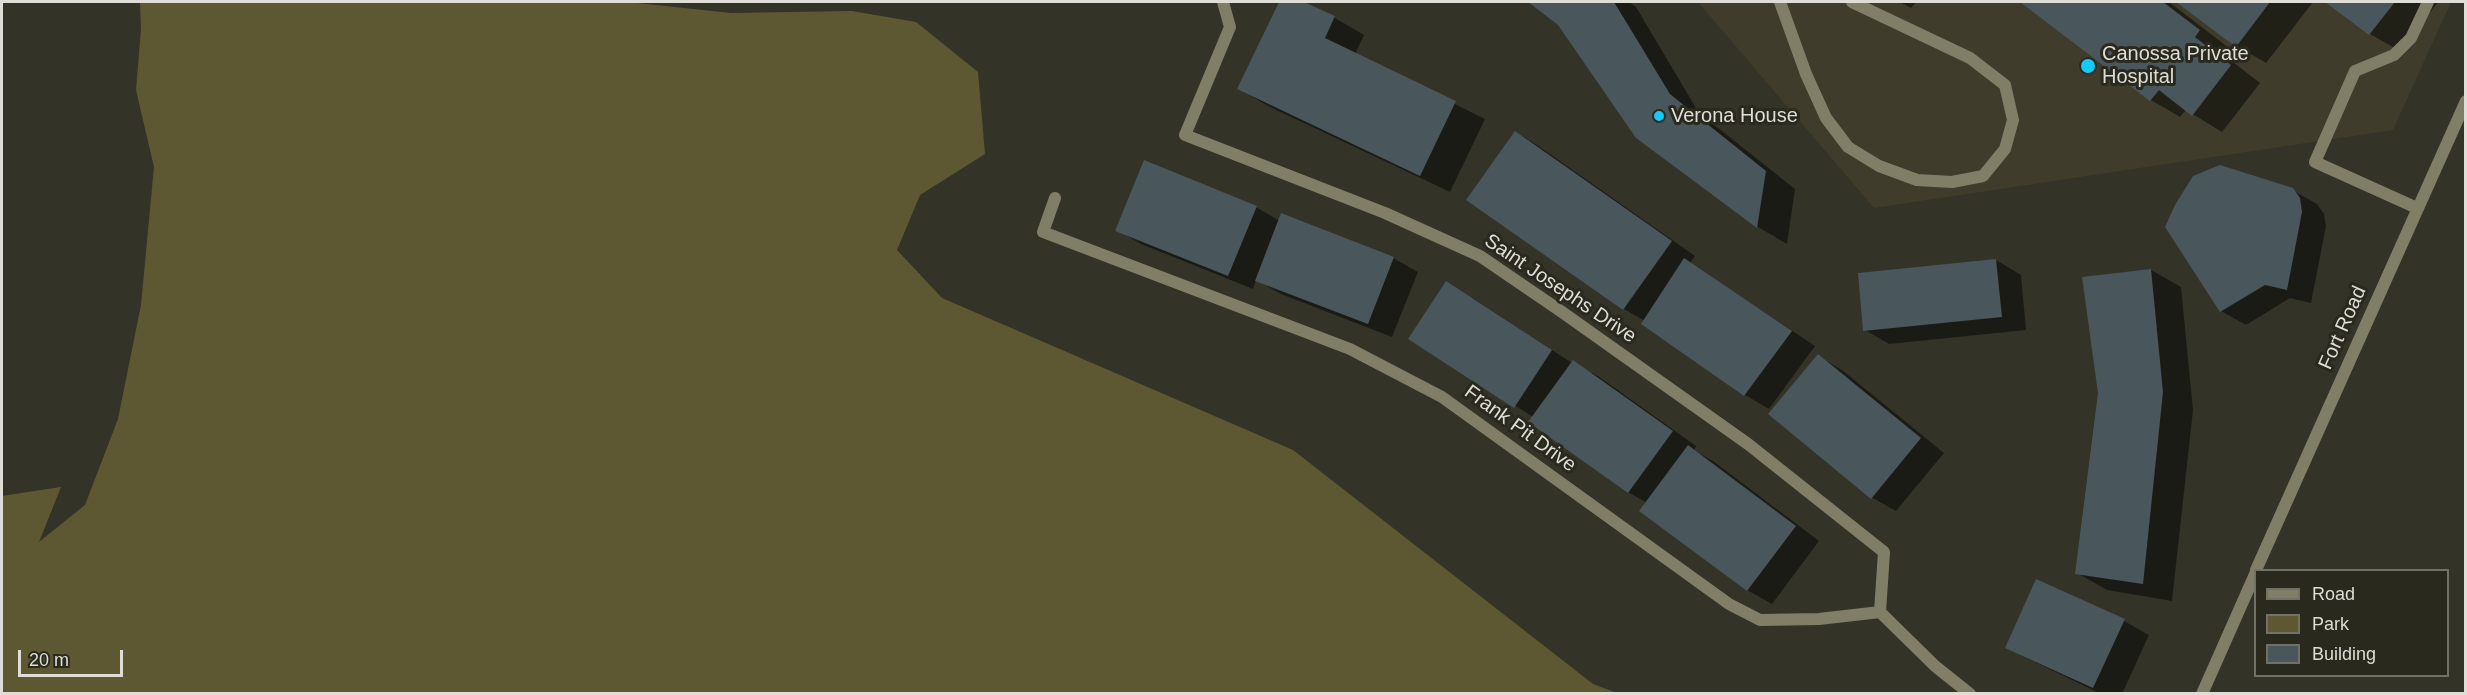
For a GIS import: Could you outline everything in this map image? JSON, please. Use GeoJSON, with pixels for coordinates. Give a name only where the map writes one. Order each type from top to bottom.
{"type":"FeatureCollection","features":[{"type":"Feature","properties":{"kind":"street","name":"Saint Josephs Drive"},"geometry":{"type":"LineString","coordinates":[[1222,2],[1230,27],[1185,135],[1385,213],[1470,251],[1535,293],[1748,444],[1884,552],[1880,612]]}},
{"type":"Feature","properties":{"kind":"street"},"geometry":{"type":"LineString","coordinates":[[1780,2],[1806,74],[1826,118],[1848,147],[1879,166],[1917,180],[1952,182],[1983,176],[2006,149],[2013,120],[2006,85],[1970,58],[1852,2]]}},
{"type":"Feature","properties":{"kind":"street"},"geometry":{"type":"LineString","coordinates":[[2417,208],[2315,162],[2355,71],[2394,55],[2411,38],[2428,2]]}},
{"type":"Feature","properties":{"kind":"street","name":"Fort Road"},"geometry":{"type":"LineString","coordinates":[[2257,569],[2466,101]]}},
{"type":"Feature","properties":{"kind":"street","name":"Frank Pit Drive"},"geometry":{"type":"LineString","coordinates":[[1055,198],[1043,232],[1350,349],[1442,397],[1729,604],[1750,615],[1760,620],[1807,619],[1880,612]]}},
{"type":"Feature","properties":{"kind":"street","name":"Fort Road"},"geometry":{"type":"LineString","coordinates":[[2202,693],[2254,576]]}},
{"type":"Feature","properties":{"kind":"street"},"geometry":{"type":"LineString","coordinates":[[1880,612],[1935,666],[1970,693]]}},
{"type":"Feature","properties":{"kind":"shaded area","name":"Canossa Private Hospital"},"geometry":{"type":"Polygon","coordinates":[[[1698,2],[2451,2],[2393,130],[1874,208],[1698,2]]]}},
{"type":"Feature","properties":{"kind":"green space"},"geometry":{"type":"Polygon","coordinates":[[[140,2],[628,2],[731,13],[852,11],[916,22],[978,72],[985,154],[920,195],[897,250],[942,298],[1293,450],[1593,684],[1617,693],[2,693],[2,496],[61,487],[39,542],[85,505],[118,419],[141,305],[154,167],[136,90],[141,29],[140,2]]]}},
{"type":"Feature","properties":{"kind":"building"},"geometry":{"type":"Polygon","coordinates":[[[1279,2],[1304,2],[1335,16],[1325,38],[1456,101],[1420,176],[1237,89],[1279,2]]]}},
{"type":"Feature","properties":{"kind":"building","name":"Verona House"},"geometry":{"type":"Polygon","coordinates":[[[1528,2],[1614,2],[1670,94],[1766,171],[1757,228],[1636,138],[1558,25],[1528,2]]]}},
{"type":"Feature","properties":{"kind":"building"},"geometry":{"type":"Polygon","coordinates":[[[2020,2],[2163,2],[2200,30],[2195,37],[2231,65],[2192,116],[2159,90],[2150,101],[2020,2]]]}},
{"type":"Feature","properties":{"kind":"building"},"geometry":{"type":"Polygon","coordinates":[[[2176,2],[2270,2],[2236,47],[2176,2]]]}},
{"type":"Feature","properties":{"kind":"building"},"geometry":{"type":"Polygon","coordinates":[[[2325,2],[2395,2],[2369,35],[2325,2]]]}},
{"type":"Feature","properties":{"kind":"building"},"geometry":{"type":"Polygon","coordinates":[[[1515,131],[1672,241],[1623,310],[1466,200],[1515,131]]]}},
{"type":"Feature","properties":{"kind":"building"},"geometry":{"type":"Polygon","coordinates":[[[1144,160],[1257,206],[1228,276],[1115,231],[1144,160]]]}},
{"type":"Feature","properties":{"kind":"building"},"geometry":{"type":"Polygon","coordinates":[[[2220,165],[2293,188],[2300,198],[2302,212],[2287,290],[2265,285],[2220,312],[2165,227],[2175,205],[2193,176],[2220,165]]]}},
{"type":"Feature","properties":{"kind":"building"},"geometry":{"type":"Polygon","coordinates":[[[1281,213],[1394,257],[1368,324],[1255,281],[1281,213]]]}},
{"type":"Feature","properties":{"kind":"building"},"geometry":{"type":"Polygon","coordinates":[[[1684,258],[1792,331],[1744,396],[1641,324],[1684,258]]]}},
{"type":"Feature","properties":{"kind":"building"},"geometry":{"type":"Polygon","coordinates":[[[1996,259],[2002,317],[1863,331],[1858,273],[1996,259]]]}},
{"type":"Feature","properties":{"kind":"building"},"geometry":{"type":"Polygon","coordinates":[[[2151,269],[2163,392],[2143,584],[2075,574],[2098,393],[2082,277],[2151,269]]]}},
{"type":"Feature","properties":{"kind":"building"},"geometry":{"type":"Polygon","coordinates":[[[1446,281],[1552,350],[1514,408],[1408,339],[1446,281]]]}},
{"type":"Feature","properties":{"kind":"building"},"geometry":{"type":"Polygon","coordinates":[[[1818,354],[1921,438],[1871,499],[1768,414],[1818,354]]]}},
{"type":"Feature","properties":{"kind":"building"},"geometry":{"type":"Polygon","coordinates":[[[1573,360],[1673,431],[1628,493],[1528,422],[1573,360]]]}},
{"type":"Feature","properties":{"kind":"building"},"geometry":{"type":"Polygon","coordinates":[[[1688,445],[1796,526],[1747,591],[1639,511],[1688,445]]]}},
{"type":"Feature","properties":{"kind":"building"},"geometry":{"type":"Polygon","coordinates":[[[2036,579],[2125,619],[2093,688],[2005,648],[2036,579]]]}},
{"type":"Feature","properties":{"kind":"place","name":"Canossa Private Hospital"},"geometry":{"type":"Point","coordinates":[2088,66]}},
{"type":"Feature","properties":{"kind":"place","name":"Verona House"},"geometry":{"type":"Point","coordinates":[1659,116]}}]}
